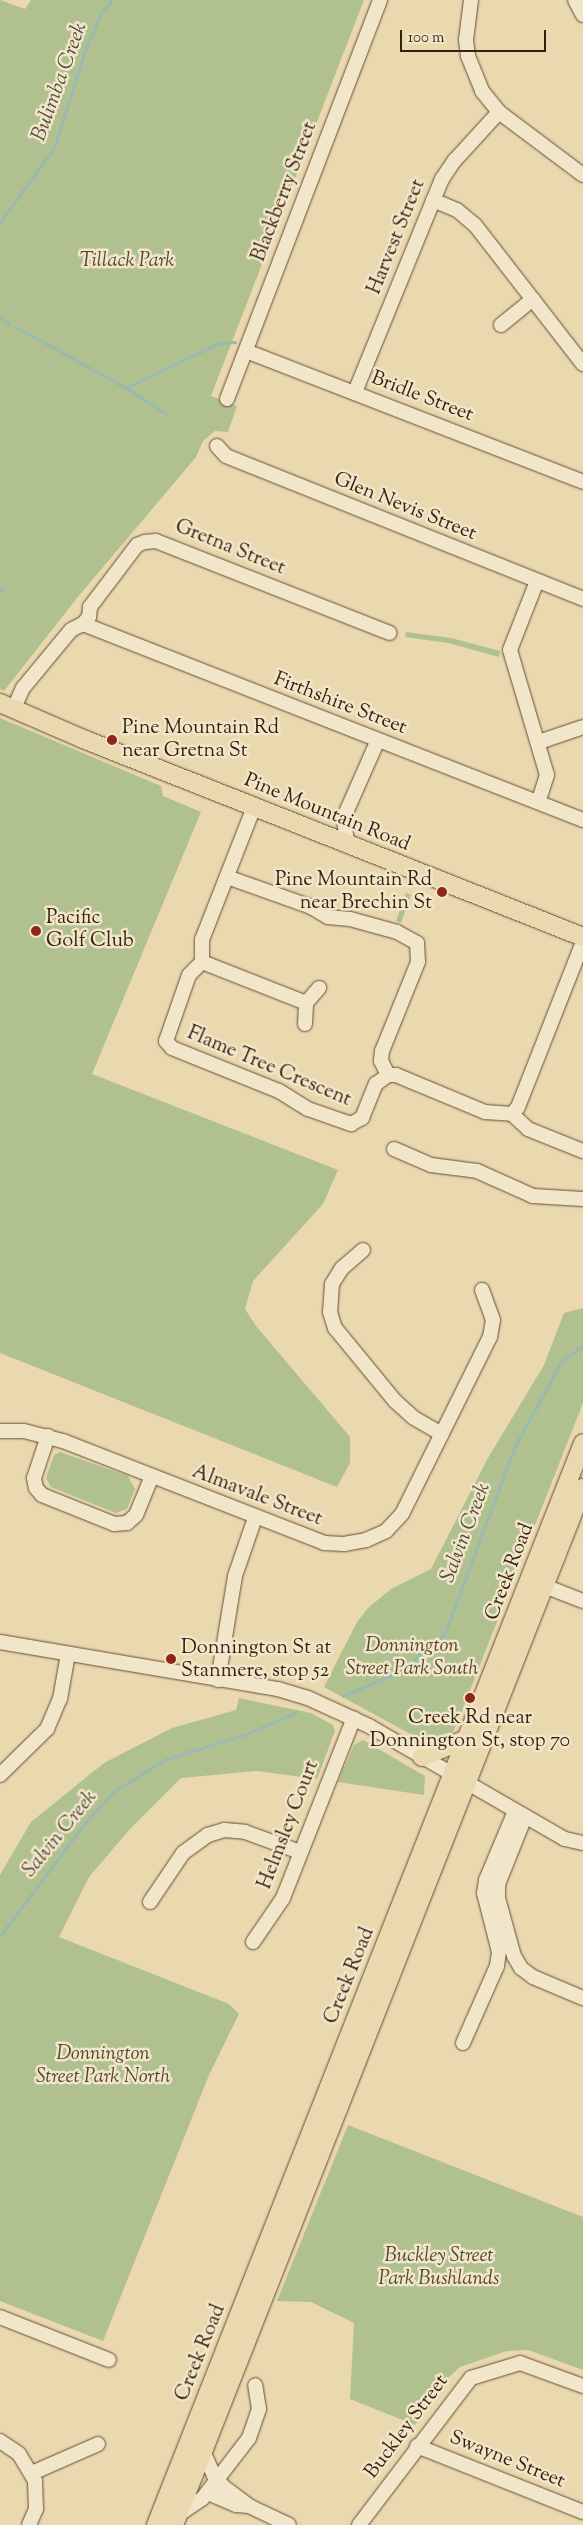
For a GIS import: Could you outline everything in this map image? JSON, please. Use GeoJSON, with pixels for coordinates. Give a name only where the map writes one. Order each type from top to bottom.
{"type":"FeatureCollection","features":[{"type":"Feature","properties":{"kind":"main road","name":"Pine Mountain Road"},"geometry":{"type":"LineString","coordinates":[[7,705],[254,807],[583,937]]}},
{"type":"Feature","properties":{"kind":"main road","name":"Creek Road"},"geometry":{"type":"LineString","coordinates":[[156,2525],[459,1780],[537,1583],[583,1443]]}},
{"type":"Feature","properties":{"kind":"main road","name":"Creek Road"},"geometry":{"type":"LineString","coordinates":[[176,2520],[459,1780],[466,1739],[537,1583],[583,1488]]}},
{"type":"Feature","properties":{"kind":"main road"},"geometry":{"type":"LineString","coordinates":[[422,1757],[466,1739]]}},
{"type":"Feature","properties":{"kind":"street","name":"Blackberry Street"},"geometry":{"type":"LineString","coordinates":[[226,399],[380,0]]}},
{"type":"Feature","properties":{"kind":"street"},"geometry":{"type":"LineString","coordinates":[[471,0],[467,17],[468,56],[482,91],[499,112],[583,175]]}},
{"type":"Feature","properties":{"kind":"street"},"geometry":{"type":"LineString","coordinates":[[575,0],[583,15]]}},
{"type":"Feature","properties":{"kind":"street","name":"Harvest Street"},"geometry":{"type":"LineString","coordinates":[[355,392],[433,200],[454,160],[499,112]]}},
{"type":"Feature","properties":{"kind":"street"},"geometry":{"type":"LineString","coordinates":[[433,200],[457,210],[475,225],[583,364]]}},
{"type":"Feature","properties":{"kind":"street"},"geometry":{"type":"LineString","coordinates":[[501,325],[534,299]]}},
{"type":"Feature","properties":{"kind":"street","name":"Bridle Street"},"geometry":{"type":"LineString","coordinates":[[246,351],[583,482]]}},
{"type":"Feature","properties":{"kind":"street","name":"Glen Nevis Street"},"geometry":{"type":"LineString","coordinates":[[217,446],[226,456],[583,599]]}},
{"type":"Feature","properties":{"kind":"street","name":"Gretna Street"},"geometry":{"type":"LineString","coordinates":[[7,705],[71,630],[83,624],[89,617],[90,607],[137,545],[156,541],[389,633]]}},
{"type":"Feature","properties":{"kind":"street"},"geometry":{"type":"LineString","coordinates":[[537,581],[510,650],[539,742],[547,775],[538,802]]}},
{"type":"Feature","properties":{"kind":"street","name":"Firthshire Street"},"geometry":{"type":"LineString","coordinates":[[83,624],[583,820]]}},
{"type":"Feature","properties":{"kind":"street"},"geometry":{"type":"LineString","coordinates":[[539,742],[583,727]]}},
{"type":"Feature","properties":{"kind":"street"},"geometry":{"type":"LineString","coordinates":[[322,834],[344,817],[378,740]]}},
{"type":"Feature","properties":{"kind":"street"},"geometry":{"type":"LineString","coordinates":[[254,807],[202,940],[202,962],[306,1003]]}},
{"type":"Feature","properties":{"kind":"street"},"geometry":{"type":"LineString","coordinates":[[344,817],[347,843]]}},
{"type":"Feature","properties":{"kind":"street"},"geometry":{"type":"LineString","coordinates":[[228,877],[309,906],[328,917],[350,919],[397,932],[417,942],[418,962],[382,1051],[381,1061],[388,1075],[396,1075],[485,1112],[512,1114],[528,1129],[583,1150]]}},
{"type":"Feature","properties":{"kind":"street"},"geometry":{"type":"LineString","coordinates":[[512,1114],[518,1107],[583,942]]}},
{"type":"Feature","properties":{"kind":"street","name":"Flame Tree Crescent"},"geometry":{"type":"LineString","coordinates":[[202,962],[189,975],[167,1031],[166,1041],[172,1048],[279,1091],[308,1109],[352,1124],[362,1118],[376,1084],[388,1075]]}},
{"type":"Feature","properties":{"kind":"street"},"geometry":{"type":"LineString","coordinates":[[305,1024],[306,1003],[319,988]]}},
{"type":"Feature","properties":{"kind":"street"},"geometry":{"type":"LineString","coordinates":[[394,1149],[431,1165],[477,1171],[533,1196],[583,1199]]}},
{"type":"Feature","properties":{"kind":"street"},"geometry":{"type":"LineString","coordinates":[[363,1250],[342,1268],[332,1284],[330,1312],[335,1328],[395,1401],[414,1418],[442,1434]]}},
{"type":"Feature","properties":{"kind":"street","name":"Almavale Street"},"geometry":{"type":"LineString","coordinates":[[0,1431],[24,1431],[48,1436],[255,1518],[324,1542],[344,1544],[366,1540],[386,1531],[402,1514],[490,1337],[493,1320],[482,1290]]}},
{"type":"Feature","properties":{"kind":"street"},"geometry":{"type":"LineString","coordinates":[[48,1436],[34,1478],[36,1488],[42,1495],[114,1524],[127,1522],[136,1516],[152,1476]]}},
{"type":"Feature","properties":{"kind":"street"},"geometry":{"type":"LineString","coordinates":[[218,1680],[234,1576],[255,1518]]}},
{"type":"Feature","properties":{"kind":"street"},"geometry":{"type":"LineString","coordinates":[[537,1583],[583,1601]]}},
{"type":"Feature","properties":{"kind":"street"},"geometry":{"type":"LineString","coordinates":[[0,1642],[294,1694],[354,1718],[459,1780],[565,1839],[583,1843]]}},
{"type":"Feature","properties":{"kind":"street"},"geometry":{"type":"LineString","coordinates":[[0,1775],[48,1729],[60,1699],[68,1654]]}},
{"type":"Feature","properties":{"kind":"street","name":"Helmsley Court"},"geometry":{"type":"LineString","coordinates":[[253,1942],[282,1898],[354,1718]]}},
{"type":"Feature","properties":{"kind":"street"},"geometry":{"type":"LineString","coordinates":[[463,2043],[497,1966],[499,1952],[486,1903],[492,1882],[520,1814]]}},
{"type":"Feature","properties":{"kind":"street"},"geometry":{"type":"LineString","coordinates":[[150,1902],[183,1853],[208,1835],[224,1830],[244,1832],[300,1852]]}},
{"type":"Feature","properties":{"kind":"street"},"geometry":{"type":"LineString","coordinates":[[492,1882],[514,1956],[521,1968],[533,1977],[583,1998]]}},
{"type":"Feature","properties":{"kind":"street"},"geometry":{"type":"LineString","coordinates":[[0,2317],[109,2360]]}},
{"type":"Feature","properties":{"kind":"street","name":"Buckley Street"},"geometry":{"type":"LineString","coordinates":[[359,2525],[417,2446],[471,2378],[520,2363],[583,2386]]}},
{"type":"Feature","properties":{"kind":"street","name":"Creek Road"},"geometry":{"type":"LineString","coordinates":[[176,2520],[208,2493],[218,2481],[256,2424],[259,2402],[255,2384]]}},
{"type":"Feature","properties":{"kind":"street"},"geometry":{"type":"LineString","coordinates":[[0,2441],[19,2454],[32,2473],[37,2498],[30,2525]]}},
{"type":"Feature","properties":{"kind":"street"},"geometry":{"type":"LineString","coordinates":[[32,2473],[98,2444]]}},
{"type":"Feature","properties":{"kind":"street","name":"Swayne Street"},"geometry":{"type":"LineString","coordinates":[[417,2446],[583,2512]]}},
{"type":"Feature","properties":{"kind":"street"},"geometry":{"type":"LineString","coordinates":[[202,2451],[218,2481],[250,2506],[289,2525]]}},
{"type":"Feature","properties":{"kind":"street"},"geometry":{"type":"LineString","coordinates":[[208,2493],[236,2505],[250,2506]]}},
{"type":"Feature","properties":{"kind":"green space","name":"Tillack Park"},"geometry":{"type":"Polygon","coordinates":[[[0,0],[25,9],[31,0],[364,0],[211,396],[237,406],[228,432],[215,431],[203,441],[196,457],[77,598],[4,691],[0,689],[0,0]]]}},
{"type":"Feature","properties":{"kind":"green space"},"geometry":{"type":"Polygon","coordinates":[[[406,632],[451,638],[500,651],[499,657],[448,643],[405,637],[406,632]]]}},
{"type":"Feature","properties":{"kind":"green space","name":"Pacific Golf Club"},"geometry":{"type":"Polygon","coordinates":[[[0,718],[161,786],[163,796],[201,812],[92,1074],[338,1170],[323,1204],[253,1281],[245,1309],[256,1326],[350,1437],[350,1463],[337,1487],[0,1353],[0,718]]]}},
{"type":"Feature","properties":{"kind":"green space"},"geometry":{"type":"Polygon","coordinates":[[[406,893],[411,895],[401,923],[396,921],[406,893]]]}},
{"type":"Feature","properties":{"kind":"green space","name":"Donnington Street Park South"},"geometry":{"type":"Polygon","coordinates":[[[583,1308],[583,1403],[456,1726],[451,1735],[439,1742],[427,1743],[324,1687],[357,1622],[368,1608],[391,1589],[431,1569],[488,1458],[544,1365],[564,1313],[583,1308]]]}},
{"type":"Feature","properties":{"kind":"green space"},"geometry":{"type":"Polygon","coordinates":[[[60,1452],[128,1476],[135,1489],[127,1509],[116,1513],[51,1487],[46,1478],[54,1455],[60,1452]]]}},
{"type":"Feature","properties":{"kind":"green space","name":"Donnington Street Park North"},"geometry":{"type":"Polygon","coordinates":[[[239,1698],[311,1713],[333,1725],[335,1731],[317,1779],[257,1771],[181,1778],[129,1830],[89,1877],[59,1937],[229,2004],[239,2014],[209,2075],[103,2341],[0,2301],[0,1875],[31,1822],[104,1763],[172,1728],[236,1710],[239,1698]]]}},
{"type":"Feature","properties":{"kind":"green space"},"geometry":{"type":"Polygon","coordinates":[[[363,1740],[425,1776],[424,1795],[338,1782],[354,1745],[363,1740]]]}},
{"type":"Feature","properties":{"kind":"green space","name":"Buckley Street Park Bushlands"},"geometry":{"type":"Polygon","coordinates":[[[348,2125],[583,2217],[583,2370],[528,2350],[507,2351],[460,2367],[446,2380],[415,2425],[350,2399],[354,2323],[311,2302],[277,2301],[348,2125]]]}},
{"type":"Feature","properties":{"kind":"waterway","name":"Bulimba Creek"},"geometry":{"type":"LineString","coordinates":[[0,222],[54,148],[86,48],[101,12],[112,0]]}},
{"type":"Feature","properties":{"kind":"waterway"},"geometry":{"type":"LineString","coordinates":[[0,318],[9,323]]}},
{"type":"Feature","properties":{"kind":"waterway"},"geometry":{"type":"LineString","coordinates":[[16,327],[128,389],[166,414]]}},
{"type":"Feature","properties":{"kind":"waterway"},"geometry":{"type":"LineString","coordinates":[[125,388],[219,343],[235,342]]}},
{"type":"Feature","properties":{"kind":"waterway"},"geometry":{"type":"LineString","coordinates":[[0,590],[4,589]]}},
{"type":"Feature","properties":{"kind":"waterway","name":"Salvin Creek"},"geometry":{"type":"LineString","coordinates":[[343,1696],[401,1671],[445,1633],[514,1448],[562,1360],[583,1346]]}},
{"type":"Feature","properties":{"kind":"waterway","name":"Salvin Creek"},"geometry":{"type":"LineString","coordinates":[[0,1936],[88,1819],[113,1792],[164,1760],[249,1733],[297,1712]]}},
{"type":"Feature","properties":{"kind":"place","name":"Pine Mountain Rd near Gretna St"},"geometry":{"type":"Point","coordinates":[112,740]}},
{"type":"Feature","properties":{"kind":"place","name":"Pine Mountain Rd near Brechin St"},"geometry":{"type":"Point","coordinates":[442,892]}},
{"type":"Feature","properties":{"kind":"place","name":"Pacific Golf Club"},"geometry":{"type":"Point","coordinates":[36,931]}},
{"type":"Feature","properties":{"kind":"place","name":"Donnington St at Stanmere, stop 52"},"geometry":{"type":"Point","coordinates":[171,1659]}},
{"type":"Feature","properties":{"kind":"place","name":"Creek Rd near Donnington St, stop 70"},"geometry":{"type":"Point","coordinates":[470,1698]}}]}
